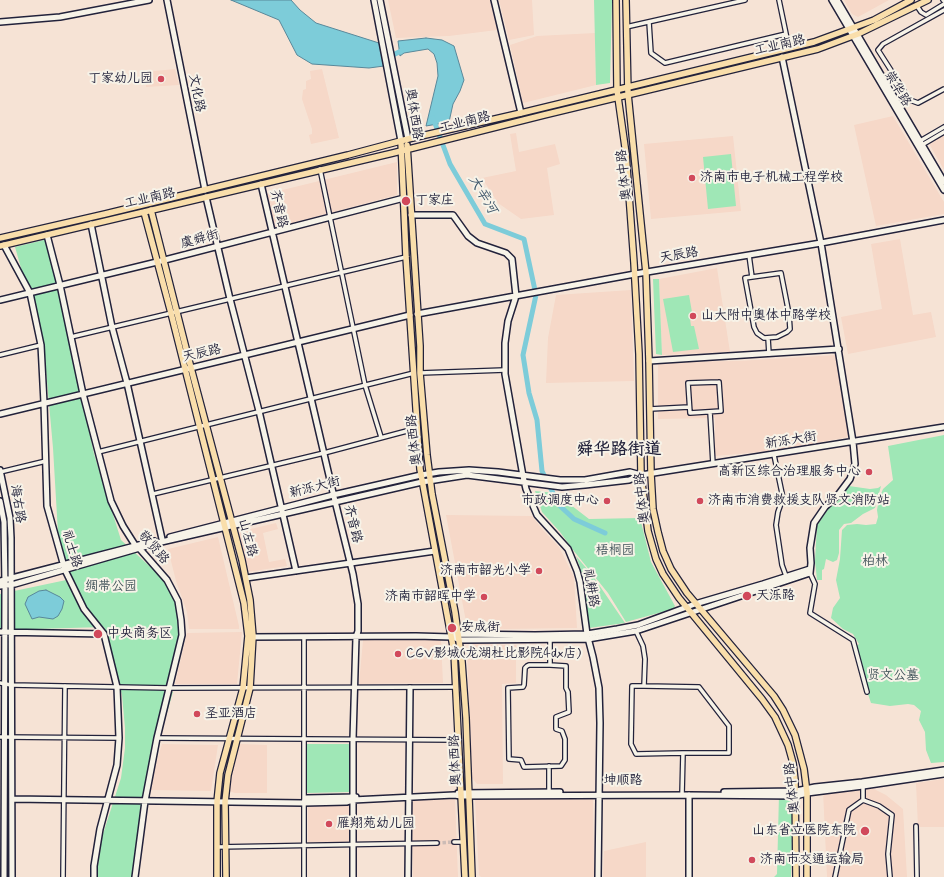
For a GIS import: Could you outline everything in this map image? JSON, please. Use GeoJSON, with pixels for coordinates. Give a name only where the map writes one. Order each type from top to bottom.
{"type":"FeatureCollection","features":[{"type":"Feature","properties":{"kind":"main road","name":"奥体中路"},"geometry":{"type":"LineString","coordinates":[[616,0],[617,90],[626,154],[635,274],[639,354],[641,475],[648,531],[656,559],[667,580],[688,610],[762,699],[775,717],[788,745],[793,763],[796,794],[796,877]]}},
{"type":"Feature","properties":{"kind":"main road","name":"奥体中路"},"geometry":{"type":"LineString","coordinates":[[626,0],[627,87],[646,273],[653,509],[663,551],[671,569],[695,604],[759,678],[783,710],[795,734],[804,769],[807,790],[807,877]]}},
{"type":"Feature","properties":{"kind":"main road","name":"工业南路"},"geometry":{"type":"LineString","coordinates":[[0,238],[205,190],[428,134],[814,42],[874,20],[911,0]]}},
{"type":"Feature","properties":{"kind":"main road","name":"工业南路"},"geometry":{"type":"LineString","coordinates":[[2,245],[818,49],[856,35],[928,0]]}},
{"type":"Feature","properties":{"kind":"main road","name":"奥体西路"},"geometry":{"type":"LineString","coordinates":[[408,139],[404,149],[404,198],[410,315],[432,494],[449,573],[459,637],[466,718],[472,877]]}},
{"type":"Feature","properties":{"kind":"main road","name":"奥体西路"},"geometry":{"type":"LineString","coordinates":[[401,141],[404,149],[411,215],[417,314],[418,428],[421,475],[454,652],[465,877]]}},
{"type":"Feature","properties":{"kind":"main road","name":"山左路"},"geometry":{"type":"LineString","coordinates":[[151,210],[246,578],[250,600],[250,688],[236,738],[228,775],[225,802],[226,877]]}},
{"type":"Feature","properties":{"kind":"main road","name":"山左路"},"geometry":{"type":"LineString","coordinates":[[144,212],[225,526],[244,603],[250,637],[244,688],[220,773],[217,802],[217,877]]}},
{"type":"Feature","properties":{"kind":"street"},"geometry":{"type":"LineString","coordinates":[[0,22],[60,17],[149,0]]}},
{"type":"Feature","properties":{"kind":"street","name":"文化路"},"geometry":{"type":"LineString","coordinates":[[167,0],[205,190]]}},
{"type":"Feature","properties":{"kind":"street","name":"奥体西路"},"geometry":{"type":"LineString","coordinates":[[374,0],[401,141]]}},
{"type":"Feature","properties":{"kind":"street","name":"奥体西路"},"geometry":{"type":"LineString","coordinates":[[380,0],[408,139]]}},
{"type":"Feature","properties":{"kind":"street"},"geometry":{"type":"LineString","coordinates":[[494,0],[521,113]]}},
{"type":"Feature","properties":{"kind":"street"},"geometry":{"type":"LineString","coordinates":[[626,27],[745,0]]}},
{"type":"Feature","properties":{"kind":"street"},"geometry":{"type":"LineString","coordinates":[[779,0],[789,48]]}},
{"type":"Feature","properties":{"kind":"street","name":"崇华路"},"geometry":{"type":"LineString","coordinates":[[832,0],[852,28]]}},
{"type":"Feature","properties":{"kind":"street","name":"崇华路"},"geometry":{"type":"LineString","coordinates":[[838,0],[852,28],[944,190]]}},
{"type":"Feature","properties":{"kind":"street"},"geometry":{"type":"LineString","coordinates":[[917,6],[921,12],[926,15],[944,4]]}},
{"type":"Feature","properties":{"kind":"street"},"geometry":{"type":"LineString","coordinates":[[944,10],[883,44],[878,50],[910,100],[918,103],[944,89]]}},
{"type":"Feature","properties":{"kind":"street"},"geometry":{"type":"LineString","coordinates":[[649,22],[651,53],[665,63],[786,34]]}},
{"type":"Feature","properties":{"kind":"street","name":"崇华路"},"geometry":{"type":"LineString","coordinates":[[856,35],[944,182]]}},
{"type":"Feature","properties":{"kind":"street"},"geometry":{"type":"LineString","coordinates":[[782,57],[821,243],[839,350],[855,464],[850,479],[838,495],[825,507],[814,523],[810,548],[810,571],[815,584],[810,613],[853,640],[867,692]]}},
{"type":"Feature","properties":{"kind":"street"},"geometry":{"type":"LineString","coordinates":[[882,78],[891,72]]}},
{"type":"Feature","properties":{"kind":"street"},"geometry":{"type":"LineString","coordinates":[[921,143],[944,127]]}},
{"type":"Feature","properties":{"kind":"street"},"geometry":{"type":"LineString","coordinates":[[921,143],[944,132]]}},
{"type":"Feature","properties":{"kind":"street"},"geometry":{"type":"LineString","coordinates":[[320,169],[343,272],[365,385],[381,437]]}},
{"type":"Feature","properties":{"kind":"street","name":"齐音路"},"geometry":{"type":"LineString","coordinates":[[261,184],[350,563],[358,604],[353,739],[353,877]]}},
{"type":"Feature","properties":{"kind":"street"},"geometry":{"type":"LineString","coordinates":[[206,197],[259,412],[296,571]]}},
{"type":"Feature","properties":{"kind":"street","name":"虞舜街"},"geometry":{"type":"LineString","coordinates":[[0,300],[164,261],[404,198]]}},
{"type":"Feature","properties":{"kind":"street"},"geometry":{"type":"LineString","coordinates":[[411,215],[453,215],[468,236],[477,243],[506,253],[512,259],[516,296]]}},
{"type":"Feature","properties":{"kind":"street","name":"天辰路"},"geometry":{"type":"LineString","coordinates":[[417,314],[944,220]]}},
{"type":"Feature","properties":{"kind":"street"},"geometry":{"type":"LineString","coordinates":[[91,224],[112,327],[127,383],[162,539]]}},
{"type":"Feature","properties":{"kind":"street","name":"敬贤路"},"geometry":{"type":"LineString","coordinates":[[47,235],[60,285],[83,394],[111,501],[123,526],[137,547],[167,580],[178,601],[181,620],[182,635],[157,738],[145,801],[135,877]]}},
{"type":"Feature","properties":{"kind":"street","name":"礼士路"},"geometry":{"type":"LineString","coordinates":[[2,245],[30,293],[41,345],[47,506],[64,567],[84,609],[104,634],[117,687],[119,738],[117,765],[100,829],[94,866],[94,877]]}},
{"type":"Feature","properties":{"kind":"street"},"geometry":{"type":"LineString","coordinates":[[748,255],[752,277]]}},
{"type":"Feature","properties":{"kind":"street"},"geometry":{"type":"LineString","coordinates":[[71,337],[406,257]]}},
{"type":"Feature","properties":{"kind":"street"},"geometry":{"type":"LineString","coordinates":[[781,273],[789,314],[790,329],[787,332],[777,337],[768,338],[764,338],[757,333],[754,327],[745,278],[752,277],[781,273]]}},
{"type":"Feature","properties":{"kind":"street","name":"礼耕路"},"geometry":{"type":"LineString","coordinates":[[516,296],[508,321],[505,343],[504,370],[524,483],[537,515],[571,555],[580,582],[588,636],[599,688],[598,877]]}},
{"type":"Feature","properties":{"kind":"street","name":"天辰路"},"geometry":{"type":"LineString","coordinates":[[0,414],[410,315]]}},
{"type":"Feature","properties":{"kind":"street"},"geometry":{"type":"LineString","coordinates":[[768,338],[769,354]]}},
{"type":"Feature","properties":{"kind":"street"},"geometry":{"type":"LineString","coordinates":[[0,355],[41,345]]}},
{"type":"Feature","properties":{"kind":"street"},"geometry":{"type":"LineString","coordinates":[[649,361],[839,350]]}},
{"type":"Feature","properties":{"kind":"street"},"geometry":{"type":"LineString","coordinates":[[98,452],[311,398],[417,373],[504,370]]}},
{"type":"Feature","properties":{"kind":"street"},"geometry":{"type":"LineString","coordinates":[[719,382],[721,411],[690,413],[689,407],[688,384],[719,382]]}},
{"type":"Feature","properties":{"kind":"street"},"geometry":{"type":"LineString","coordinates":[[650,409],[689,407]]}},
{"type":"Feature","properties":{"kind":"street"},"geometry":{"type":"LineString","coordinates":[[710,412],[713,464]]}},
{"type":"Feature","properties":{"kind":"street","name":"新泺大街"},"geometry":{"type":"LineString","coordinates":[[4,584],[137,547],[225,526],[281,508],[421,475],[430,477],[468,476],[559,486],[585,485],[629,480],[641,475],[944,427]]}},
{"type":"Feature","properties":{"kind":"street"},"geometry":{"type":"LineString","coordinates":[[153,494],[324,453],[418,428]]}},
{"type":"Feature","properties":{"kind":"street"},"geometry":{"type":"LineString","coordinates":[[774,455],[783,498],[778,512],[776,525],[782,564],[786,576]]}},
{"type":"Feature","properties":{"kind":"street"},"geometry":{"type":"LineString","coordinates":[[0,472],[46,461]]}},
{"type":"Feature","properties":{"kind":"street","name":"新泺大街"},"geometry":{"type":"LineString","coordinates":[[232,524],[241,524],[282,515],[335,501],[422,482],[430,477],[469,470],[560,480],[585,480],[630,472],[641,475]]}},
{"type":"Feature","properties":{"kind":"street","name":"海右路"},"geometry":{"type":"LineString","coordinates":[[0,472],[10,518],[11,578],[4,584]]}},
{"type":"Feature","properties":{"kind":"street","name":"海右路"},"geometry":{"type":"LineString","coordinates":[[0,500],[5,632],[4,877]]}},
{"type":"Feature","properties":{"kind":"street","name":"新泺大街"},"geometry":{"type":"LineString","coordinates":[[137,547],[162,539],[225,526]]}},
{"type":"Feature","properties":{"kind":"street"},"geometry":{"type":"LineString","coordinates":[[246,578],[435,551]]}},
{"type":"Feature","properties":{"kind":"street","name":"新泺大街"},"geometry":{"type":"LineString","coordinates":[[11,578],[64,567]]}},
{"type":"Feature","properties":{"kind":"street"},"geometry":{"type":"LineString","coordinates":[[250,637],[356,636],[550,639],[636,631],[688,610],[695,604],[786,576],[810,571]]}},
{"type":"Feature","properties":{"kind":"street"},"geometry":{"type":"LineString","coordinates":[[459,637],[535,635],[588,636],[638,625],[688,610],[700,609],[810,571]]}},
{"type":"Feature","properties":{"kind":"street"},"geometry":{"type":"LineString","coordinates":[[636,631],[644,646],[644,686]]}},
{"type":"Feature","properties":{"kind":"street"},"geometry":{"type":"LineString","coordinates":[[5,632],[104,634]]}},
{"type":"Feature","properties":{"kind":"street"},"geometry":{"type":"LineString","coordinates":[[304,637],[304,877]]}},
{"type":"Feature","properties":{"kind":"street"},"geometry":{"type":"LineString","coordinates":[[550,639],[550,665]]}},
{"type":"Feature","properties":{"kind":"street"},"geometry":{"type":"LineString","coordinates":[[550,665],[566,666],[566,688],[568,692],[569,712],[556,717],[556,729],[562,731],[565,739],[565,760],[561,766],[524,767],[521,760],[509,759],[508,688],[523,687],[525,668],[527,666],[550,665]]}},
{"type":"Feature","properties":{"kind":"street"},"geometry":{"type":"LineString","coordinates":[[5,684],[169,688],[456,687]]}},
{"type":"Feature","properties":{"kind":"street"},"geometry":{"type":"LineString","coordinates":[[63,877],[65,686]]}},
{"type":"Feature","properties":{"kind":"street"},"geometry":{"type":"LineString","coordinates":[[632,686],[644,686],[699,687],[729,726],[729,753],[636,754],[631,744],[632,686]]}},
{"type":"Feature","properties":{"kind":"street"},"geometry":{"type":"LineString","coordinates":[[408,877],[410,688]]}},
{"type":"Feature","properties":{"kind":"street"},"geometry":{"type":"LineString","coordinates":[[5,737],[119,738]]}},
{"type":"Feature","properties":{"kind":"street","name":"海右路"},"geometry":{"type":"LineString","coordinates":[[5,737],[12,799],[12,877]]}},
{"type":"Feature","properties":{"kind":"street"},"geometry":{"type":"LineString","coordinates":[[157,738],[458,740]]}},
{"type":"Feature","properties":{"kind":"street"},"geometry":{"type":"LineString","coordinates":[[682,793],[683,753]]}},
{"type":"Feature","properties":{"kind":"street"},"geometry":{"type":"LineString","coordinates":[[549,766],[549,792]]}},
{"type":"Feature","properties":{"kind":"street","name":"坤顺路"},"geometry":{"type":"LineString","coordinates":[[862,784],[944,770]]}},
{"type":"Feature","properties":{"kind":"street","name":"坤顺路"},"geometry":{"type":"LineString","coordinates":[[682,793],[690,795],[796,794],[807,790],[944,774]]}},
{"type":"Feature","properties":{"kind":"street"},"geometry":{"type":"LineString","coordinates":[[862,784],[863,800]]}},
{"type":"Feature","properties":{"kind":"street","name":"坤顺路"},"geometry":{"type":"LineString","coordinates":[[469,794],[549,792],[599,794]]}},
{"type":"Feature","properties":{"kind":"street","name":"坤顺路"},"geometry":{"type":"LineString","coordinates":[[12,799],[304,803],[347,802],[353,798],[461,794],[796,794]]}},
{"type":"Feature","properties":{"kind":"street"},"geometry":{"type":"LineString","coordinates":[[689,877],[690,795]]}},
{"type":"Feature","properties":{"kind":"street"},"geometry":{"type":"LineString","coordinates":[[834,877],[849,810],[863,800]]}},
{"type":"Feature","properties":{"kind":"street"},"geometry":{"type":"LineString","coordinates":[[863,800],[879,806],[892,815],[888,854],[890,877]]}},
{"type":"Feature","properties":{"kind":"street"},"geometry":{"type":"LineString","coordinates":[[916,826],[917,877]]}},
{"type":"Feature","properties":{"kind":"street"},"geometry":{"type":"LineString","coordinates":[[454,842],[463,842]]}},
{"type":"Feature","properties":{"kind":"street"},"geometry":{"type":"LineString","coordinates":[[217,847],[438,843]]}},
{"type":"Feature","properties":{"kind":"shaded area"},"geometry":{"type":"Polygon","coordinates":[[[388,0],[490,0],[497,30],[449,36],[396,38],[388,0]]]}},
{"type":"Feature","properties":{"kind":"shaded area"},"geometry":{"type":"Polygon","coordinates":[[[499,0],[532,0],[534,35],[509,40],[499,0]]]}},
{"type":"Feature","properties":{"kind":"shaded area"},"geometry":{"type":"Polygon","coordinates":[[[844,0],[889,0],[858,17],[852,14],[844,0]]]}},
{"type":"Feature","properties":{"kind":"shaded area"},"geometry":{"type":"Polygon","coordinates":[[[595,33],[596,85],[523,103],[510,45],[537,36],[595,33]]]}},
{"type":"Feature","properties":{"kind":"shaded area","name":"丁家幼儿园"},"geometry":{"type":"Polygon","coordinates":[[[175,69],[179,85],[146,87],[145,72],[175,69]]]}},
{"type":"Feature","properties":{"kind":"shaded area"},"geometry":{"type":"Polygon","coordinates":[[[322,69],[339,138],[311,144],[309,135],[312,134],[312,129],[302,99],[303,90],[306,89],[306,81],[311,79],[310,71],[322,69]]]}},
{"type":"Feature","properties":{"kind":"shaded area"},"geometry":{"type":"Polygon","coordinates":[[[893,116],[944,202],[944,214],[876,226],[854,125],[893,116]]]}},
{"type":"Feature","properties":{"kind":"shaded area"},"geometry":{"type":"Polygon","coordinates":[[[944,130],[944,170],[927,140],[944,130]]]}},
{"type":"Feature","properties":{"kind":"shaded area"},"geometry":{"type":"Polygon","coordinates":[[[516,133],[519,152],[555,144],[560,164],[547,168],[554,215],[521,219],[498,203],[482,178],[516,171],[510,134],[516,133]]]}},
{"type":"Feature","properties":{"kind":"shaded area","name":"济南市电子机械工程学校"},"geometry":{"type":"Polygon","coordinates":[[[733,136],[741,211],[651,219],[644,144],[733,136]]]}},
{"type":"Feature","properties":{"kind":"shaded area"},"geometry":{"type":"Polygon","coordinates":[[[397,162],[397,195],[273,228],[266,194],[397,162]]]}},
{"type":"Feature","properties":{"kind":"shaded area"},"geometry":{"type":"Polygon","coordinates":[[[900,239],[913,315],[931,312],[936,337],[848,354],[841,317],[882,309],[871,244],[900,239]]]}},
{"type":"Feature","properties":{"kind":"shaded area","name":"山大附中奥体中路学校"},"geometry":{"type":"Polygon","coordinates":[[[717,268],[730,352],[662,355],[659,279],[717,268]]]}},
{"type":"Feature","properties":{"kind":"shaded area"},"geometry":{"type":"Polygon","coordinates":[[[631,290],[634,381],[546,383],[548,338],[556,295],[631,290]]]}},
{"type":"Feature","properties":{"kind":"shaded area"},"geometry":{"type":"Polygon","coordinates":[[[836,355],[849,437],[771,451],[715,456],[715,418],[658,419],[658,362],[738,361],[836,355]]]}},
{"type":"Feature","properties":{"kind":"shaded area"},"geometry":{"type":"Polygon","coordinates":[[[446,515],[532,516],[559,547],[574,577],[577,628],[505,629],[467,627],[446,515]]]}},
{"type":"Feature","properties":{"kind":"shaded area"},"geometry":{"type":"Polygon","coordinates":[[[276,523],[278,529],[263,533],[269,562],[285,559],[287,566],[247,572],[238,532],[276,523]]]}},
{"type":"Feature","properties":{"kind":"shaded area"},"geometry":{"type":"Polygon","coordinates":[[[218,537],[239,629],[189,629],[187,612],[176,581],[168,549],[218,537]]]}},
{"type":"Feature","properties":{"kind":"shaded area"},"geometry":{"type":"Polygon","coordinates":[[[242,632],[237,684],[175,684],[187,633],[242,632]]]}},
{"type":"Feature","properties":{"kind":"shaded area"},"geometry":{"type":"Polygon","coordinates":[[[363,640],[441,640],[443,683],[359,684],[363,640]]]}},
{"type":"Feature","properties":{"kind":"shaded area"},"geometry":{"type":"Polygon","coordinates":[[[471,644],[516,645],[516,683],[502,684],[503,784],[477,784],[472,778],[467,650],[471,644]]]}},
{"type":"Feature","properties":{"kind":"shaded area"},"geometry":{"type":"Polygon","coordinates":[[[162,744],[218,745],[211,791],[151,790],[155,767],[162,744]]]}},
{"type":"Feature","properties":{"kind":"shaded area"},"geometry":{"type":"Polygon","coordinates":[[[240,744],[267,745],[267,793],[235,793],[229,791],[236,746],[240,744]]]}},
{"type":"Feature","properties":{"kind":"shaded area"},"geometry":{"type":"Polygon","coordinates":[[[944,779],[944,827],[918,827],[916,783],[944,779]]]}},
{"type":"Feature","properties":{"kind":"shaded area","name":"山东省立医院东院"},"geometry":{"type":"Polygon","coordinates":[[[866,785],[886,795],[903,809],[907,877],[827,877],[823,791],[866,785]]]}},
{"type":"Feature","properties":{"kind":"shaded area"},"geometry":{"type":"Polygon","coordinates":[[[591,797],[593,799],[594,877],[481,877],[479,875],[475,800],[479,798],[591,797]]]}},
{"type":"Feature","properties":{"kind":"shaded area"},"geometry":{"type":"Polygon","coordinates":[[[414,799],[455,799],[458,877],[413,877],[412,801],[414,799]]]}},
{"type":"Feature","properties":{"kind":"shaded area","name":"雁翔苑幼儿园"},"geometry":{"type":"Polygon","coordinates":[[[350,803],[349,844],[308,843],[308,805],[350,803]]]}},
{"type":"Feature","properties":{"kind":"shaded area"},"geometry":{"type":"Polygon","coordinates":[[[646,842],[646,877],[603,877],[604,851],[646,842]]]}},
{"type":"Feature","properties":{"kind":"green space"},"geometry":{"type":"Polygon","coordinates":[[[594,0],[612,0],[610,83],[596,85],[594,0]]]}},
{"type":"Feature","properties":{"kind":"green space"},"geometry":{"type":"Polygon","coordinates":[[[731,154],[736,206],[708,209],[703,157],[731,154]]]}},
{"type":"Feature","properties":{"kind":"green space","name":"绸带公园"},"geometry":{"type":"Polygon","coordinates":[[[48,239],[94,454],[121,540],[169,584],[178,609],[178,643],[164,692],[173,692],[143,795],[133,877],[98,877],[102,837],[121,778],[125,748],[122,695],[104,627],[0,630],[0,594],[71,579],[58,533],[53,448],[44,348],[15,247],[48,239]]]}},
{"type":"Feature","properties":{"kind":"green space"},"geometry":{"type":"Polygon","coordinates":[[[653,279],[659,279],[662,355],[656,354],[653,279]]]}},
{"type":"Feature","properties":{"kind":"green space"},"geometry":{"type":"Polygon","coordinates":[[[689,295],[693,318],[690,319],[691,326],[694,326],[699,349],[673,352],[663,299],[689,295]]]}},
{"type":"Feature","properties":{"kind":"green space"},"geometry":{"type":"Polygon","coordinates":[[[944,435],[944,762],[931,763],[926,750],[925,732],[919,720],[921,711],[914,705],[908,704],[890,706],[871,703],[862,676],[855,647],[859,644],[853,634],[843,629],[831,618],[833,608],[840,598],[836,580],[840,559],[842,530],[847,525],[876,524],[879,499],[883,489],[893,480],[888,446],[944,435]]]}},
{"type":"Feature","properties":{"kind":"green space"},"geometry":{"type":"Polygon","coordinates":[[[849,486],[870,489],[881,486],[875,508],[863,514],[851,523],[844,524],[839,530],[839,553],[837,560],[833,562],[826,559],[824,569],[822,570],[822,580],[817,580],[815,561],[817,525],[829,508],[838,501],[849,486]]]}},
{"type":"Feature","properties":{"kind":"green space","name":"梧桐园"},"geometry":{"type":"Polygon","coordinates":[[[535,491],[565,494],[567,502],[589,519],[640,518],[651,562],[675,606],[673,609],[626,622],[608,593],[560,532],[542,512],[535,491]]]}},
{"type":"Feature","properties":{"kind":"green space"},"geometry":{"type":"Polygon","coordinates":[[[576,556],[593,576],[625,623],[589,628],[584,579],[576,556]]]}},
{"type":"Feature","properties":{"kind":"green space"},"geometry":{"type":"Polygon","coordinates":[[[307,744],[351,744],[351,792],[307,793],[307,744]]]}},
{"type":"Feature","properties":{"kind":"green space"},"geometry":{"type":"Polygon","coordinates":[[[793,793],[791,877],[774,877],[777,874],[779,794],[793,793]]]}},
{"type":"Feature","properties":{"kind":"water"},"geometry":{"type":"Polygon","coordinates":[[[231,0],[291,0],[300,10],[316,23],[379,43],[384,66],[369,68],[312,64],[297,55],[279,20],[231,0]]]}},
{"type":"Feature","properties":{"kind":"water"},"geometry":{"type":"Polygon","coordinates":[[[426,38],[442,40],[454,46],[464,80],[453,104],[449,122],[426,126],[438,76],[437,63],[434,54],[428,49],[404,53],[400,56],[398,41],[426,38]]]}},
{"type":"Feature","properties":{"kind":"water"},"geometry":{"type":"Polygon","coordinates":[[[46,590],[60,597],[64,601],[62,609],[58,616],[53,619],[39,617],[32,619],[25,604],[28,597],[39,591],[46,590]]]}},
{"type":"Feature","properties":{"kind":"waterway","name":"大辛河"},"geometry":{"type":"LineString","coordinates":[[381,61],[405,49]]}},
{"type":"Feature","properties":{"kind":"waterway","name":"大辛河"},"geometry":{"type":"LineString","coordinates":[[433,118],[450,164],[485,224],[524,239],[536,295],[523,355],[529,393],[537,420],[542,471],[559,505],[574,519],[605,533]]}},
{"type":"Feature","properties":{"kind":"tunnel"},"geometry":{"type":"LineString","coordinates":[[437,843],[454,842]]}},
{"type":"Feature","properties":{"kind":"place","name":"丁家幼儿园"},"geometry":{"type":"Point","coordinates":[161,79]}},
{"type":"Feature","properties":{"kind":"place","name":"济南市电子机械工程学校"},"geometry":{"type":"Point","coordinates":[692,178]}},
{"type":"Feature","properties":{"kind":"place","name":"丁家庄"},"geometry":{"type":"Point","coordinates":[406,201]}},
{"type":"Feature","properties":{"kind":"place","name":"山大附中奥体中路学校"},"geometry":{"type":"Point","coordinates":[693,316]}},
{"type":"Feature","properties":{"kind":"place","name":"高新区综合治理服务中心"},"geometry":{"type":"Point","coordinates":[869,472]}},
{"type":"Feature","properties":{"kind":"place","name":"市政调度中心"},"geometry":{"type":"Point","coordinates":[607,501]}},
{"type":"Feature","properties":{"kind":"place","name":"济南市消费救援支队贤文消防站"},"geometry":{"type":"Point","coordinates":[700,501]}},
{"type":"Feature","properties":{"kind":"place","name":"济南市韶光小学"},"geometry":{"type":"Point","coordinates":[539,571]}},
{"type":"Feature","properties":{"kind":"place","name":"天泺路"},"geometry":{"type":"Point","coordinates":[747,596]}},
{"type":"Feature","properties":{"kind":"place","name":"济南市韶晖中学"},"geometry":{"type":"Point","coordinates":[484,597]}},
{"type":"Feature","properties":{"kind":"place","name":"安成街"},"geometry":{"type":"Point","coordinates":[452,628]}},
{"type":"Feature","properties":{"kind":"place","name":"中央商务区"},"geometry":{"type":"Point","coordinates":[98,634]}},
{"type":"Feature","properties":{"kind":"place","name":"CGV影城(龙湖杜比影院4dx店)"},"geometry":{"type":"Point","coordinates":[398,654]}},
{"type":"Feature","properties":{"kind":"place","name":"圣亚酒店"},"geometry":{"type":"Point","coordinates":[197,714]}},
{"type":"Feature","properties":{"kind":"place","name":"雁翔苑幼儿园"},"geometry":{"type":"Point","coordinates":[329,824]}},
{"type":"Feature","properties":{"kind":"place","name":"山东省立医院东院"},"geometry":{"type":"Point","coordinates":[865,831]}},
{"type":"Feature","properties":{"kind":"place","name":"济南市交通运输局"},"geometry":{"type":"Point","coordinates":[752,860]}},
{"type":"Feature","properties":{"kind":"district","name":"舜华路街道"},"geometry":{"type":"Point","coordinates":[619,450]}},
{"type":"Feature","properties":{"kind":"park label","name":"柏林"},"geometry":{"type":"Point","coordinates":[875,562]}},
{"type":"Feature","properties":{"kind":"park label","name":"贤文公墓"},"geometry":{"type":"Point","coordinates":[893,676]}}]}
